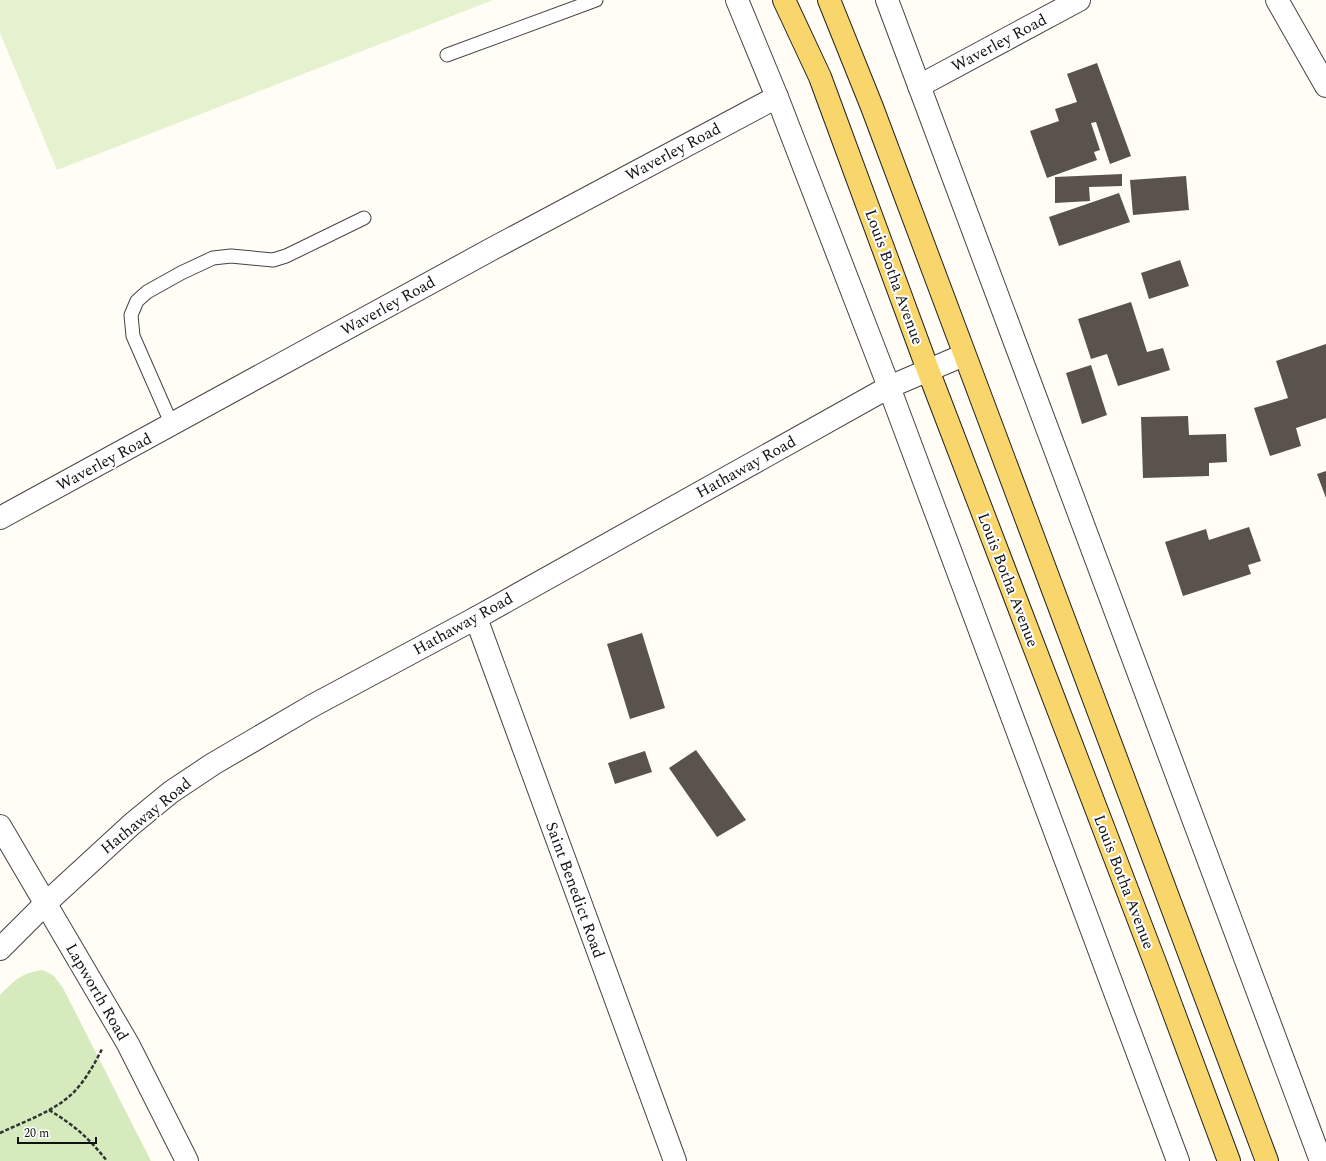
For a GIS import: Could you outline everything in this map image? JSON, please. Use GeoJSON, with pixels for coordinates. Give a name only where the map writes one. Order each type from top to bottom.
{"type":"FeatureCollection","features":[{"type":"Feature","properties":{"kind":"main road","name":"Louis Botha Avenue"},"geometry":{"type":"LineString","coordinates":[[784,0],[820,77],[928,370],[1156,965],[1229,1161]]}},
{"type":"Feature","properties":{"kind":"main road"},"geometry":{"type":"LineString","coordinates":[[829,0],[872,107],[1267,1161]]}},
{"type":"Feature","properties":{"kind":"street"},"geometry":{"type":"LineString","coordinates":[[737,0],[777,97],[889,387],[1178,1161]]}},
{"type":"Feature","properties":{"kind":"street"},"geometry":{"type":"LineString","coordinates":[[887,0],[1321,1161]]}},
{"type":"Feature","properties":{"kind":"street","name":"Waverley Road"},"geometry":{"type":"LineString","coordinates":[[919,86],[1079,0]]}},
{"type":"Feature","properties":{"kind":"street"},"geometry":{"type":"LineString","coordinates":[[1277,0],[1326,86]]}},
{"type":"Feature","properties":{"kind":"street","name":"Waverley Road"},"geometry":{"type":"LineString","coordinates":[[0,518],[497,246],[777,97]]}},
{"type":"Feature","properties":{"kind":"street","name":"Hathaway Road"},"geometry":{"type":"LineString","coordinates":[[0,949],[46,903],[132,824],[171,792],[213,764],[312,706],[476,618],[889,387],[964,355]]}},
{"type":"Feature","properties":{"kind":"street","name":"Saint Benedict Road"},"geometry":{"type":"LineString","coordinates":[[476,618],[675,1161]]}},
{"type":"Feature","properties":{"kind":"street","name":"Lapworth Road"},"geometry":{"type":"LineString","coordinates":[[0,826],[116,1023],[187,1161]]}},
{"type":"Feature","properties":{"kind":"lane"},"geometry":{"type":"LineString","coordinates":[[447,55],[596,0]]}},
{"type":"Feature","properties":{"kind":"lane"},"geometry":{"type":"LineString","coordinates":[[172,425],[133,336],[131,316],[137,301],[146,292],[213,258],[231,256],[273,260],[286,256],[364,218]]}},
{"type":"Feature","properties":{"kind":"path"},"geometry":{"type":"LineString","coordinates":[[0,1133],[49,1110],[74,1092],[94,1064],[116,1023]]}},
{"type":"Feature","properties":{"kind":"path"},"geometry":{"type":"LineString","coordinates":[[49,1110],[72,1124],[92,1142],[107,1161]]}},
{"type":"Feature","properties":{"kind":"green space"},"geometry":{"type":"Polygon","coordinates":[[[0,0],[493,0],[57,170],[0,33],[0,0]]]}},
{"type":"Feature","properties":{"kind":"green space"},"geometry":{"type":"Polygon","coordinates":[[[43,970],[54,976],[63,988],[151,1161],[0,1161],[0,995],[10,985],[24,975],[43,970]]]}},
{"type":"Feature","properties":{"kind":"building"},"geometry":{"type":"Polygon","coordinates":[[[1097,63],[1131,156],[1110,164],[1096,122],[1091,123],[1100,150],[1094,152],[1097,160],[1047,178],[1030,131],[1059,121],[1055,109],[1077,102],[1067,74],[1097,63]]]}},
{"type":"Feature","properties":{"kind":"building"},"geometry":{"type":"Polygon","coordinates":[[[1122,174],[1122,186],[1089,187],[1090,201],[1055,203],[1055,177],[1122,174]]]}},
{"type":"Feature","properties":{"kind":"building"},"geometry":{"type":"Polygon","coordinates":[[[1186,176],[1189,210],[1133,215],[1130,180],[1186,176]]]}},
{"type":"Feature","properties":{"kind":"building"},"geometry":{"type":"Polygon","coordinates":[[[1119,193],[1130,222],[1059,246],[1049,217],[1119,193]]]}},
{"type":"Feature","properties":{"kind":"building"},"geometry":{"type":"Polygon","coordinates":[[[1180,260],[1189,286],[1149,299],[1141,273],[1180,260]]]}},
{"type":"Feature","properties":{"kind":"building"},"geometry":{"type":"Polygon","coordinates":[[[1131,302],[1147,352],[1163,348],[1170,370],[1118,386],[1107,354],[1091,359],[1078,319],[1131,302]]]}},
{"type":"Feature","properties":{"kind":"building"},"geometry":{"type":"Polygon","coordinates":[[[1326,344],[1326,418],[1296,428],[1301,446],[1270,456],[1254,408],[1288,398],[1276,361],[1326,344]]]}},
{"type":"Feature","properties":{"kind":"building"},"geometry":{"type":"Polygon","coordinates":[[[1091,365],[1107,415],[1082,424],[1066,373],[1091,365]]]}},
{"type":"Feature","properties":{"kind":"building"},"geometry":{"type":"Polygon","coordinates":[[[1188,416],[1189,435],[1226,434],[1227,462],[1209,463],[1209,476],[1143,478],[1141,417],[1188,416]]]}},
{"type":"Feature","properties":{"kind":"building"},"geometry":{"type":"Polygon","coordinates":[[[1326,471],[1326,498],[1317,474],[1326,471]]]}},
{"type":"Feature","properties":{"kind":"building"},"geometry":{"type":"Polygon","coordinates":[[[1249,527],[1261,561],[1248,565],[1251,574],[1183,596],[1165,542],[1206,529],[1209,540],[1249,527]]]}},
{"type":"Feature","properties":{"kind":"building"},"geometry":{"type":"Polygon","coordinates":[[[642,633],[665,708],[630,719],[607,644],[642,633]]]}},
{"type":"Feature","properties":{"kind":"building"},"geometry":{"type":"Polygon","coordinates":[[[696,750],[746,820],[717,837],[669,768],[696,750]]]}},
{"type":"Feature","properties":{"kind":"building"},"geometry":{"type":"Polygon","coordinates":[[[645,751],[652,772],[615,784],[608,763],[645,751]]]}}]}
